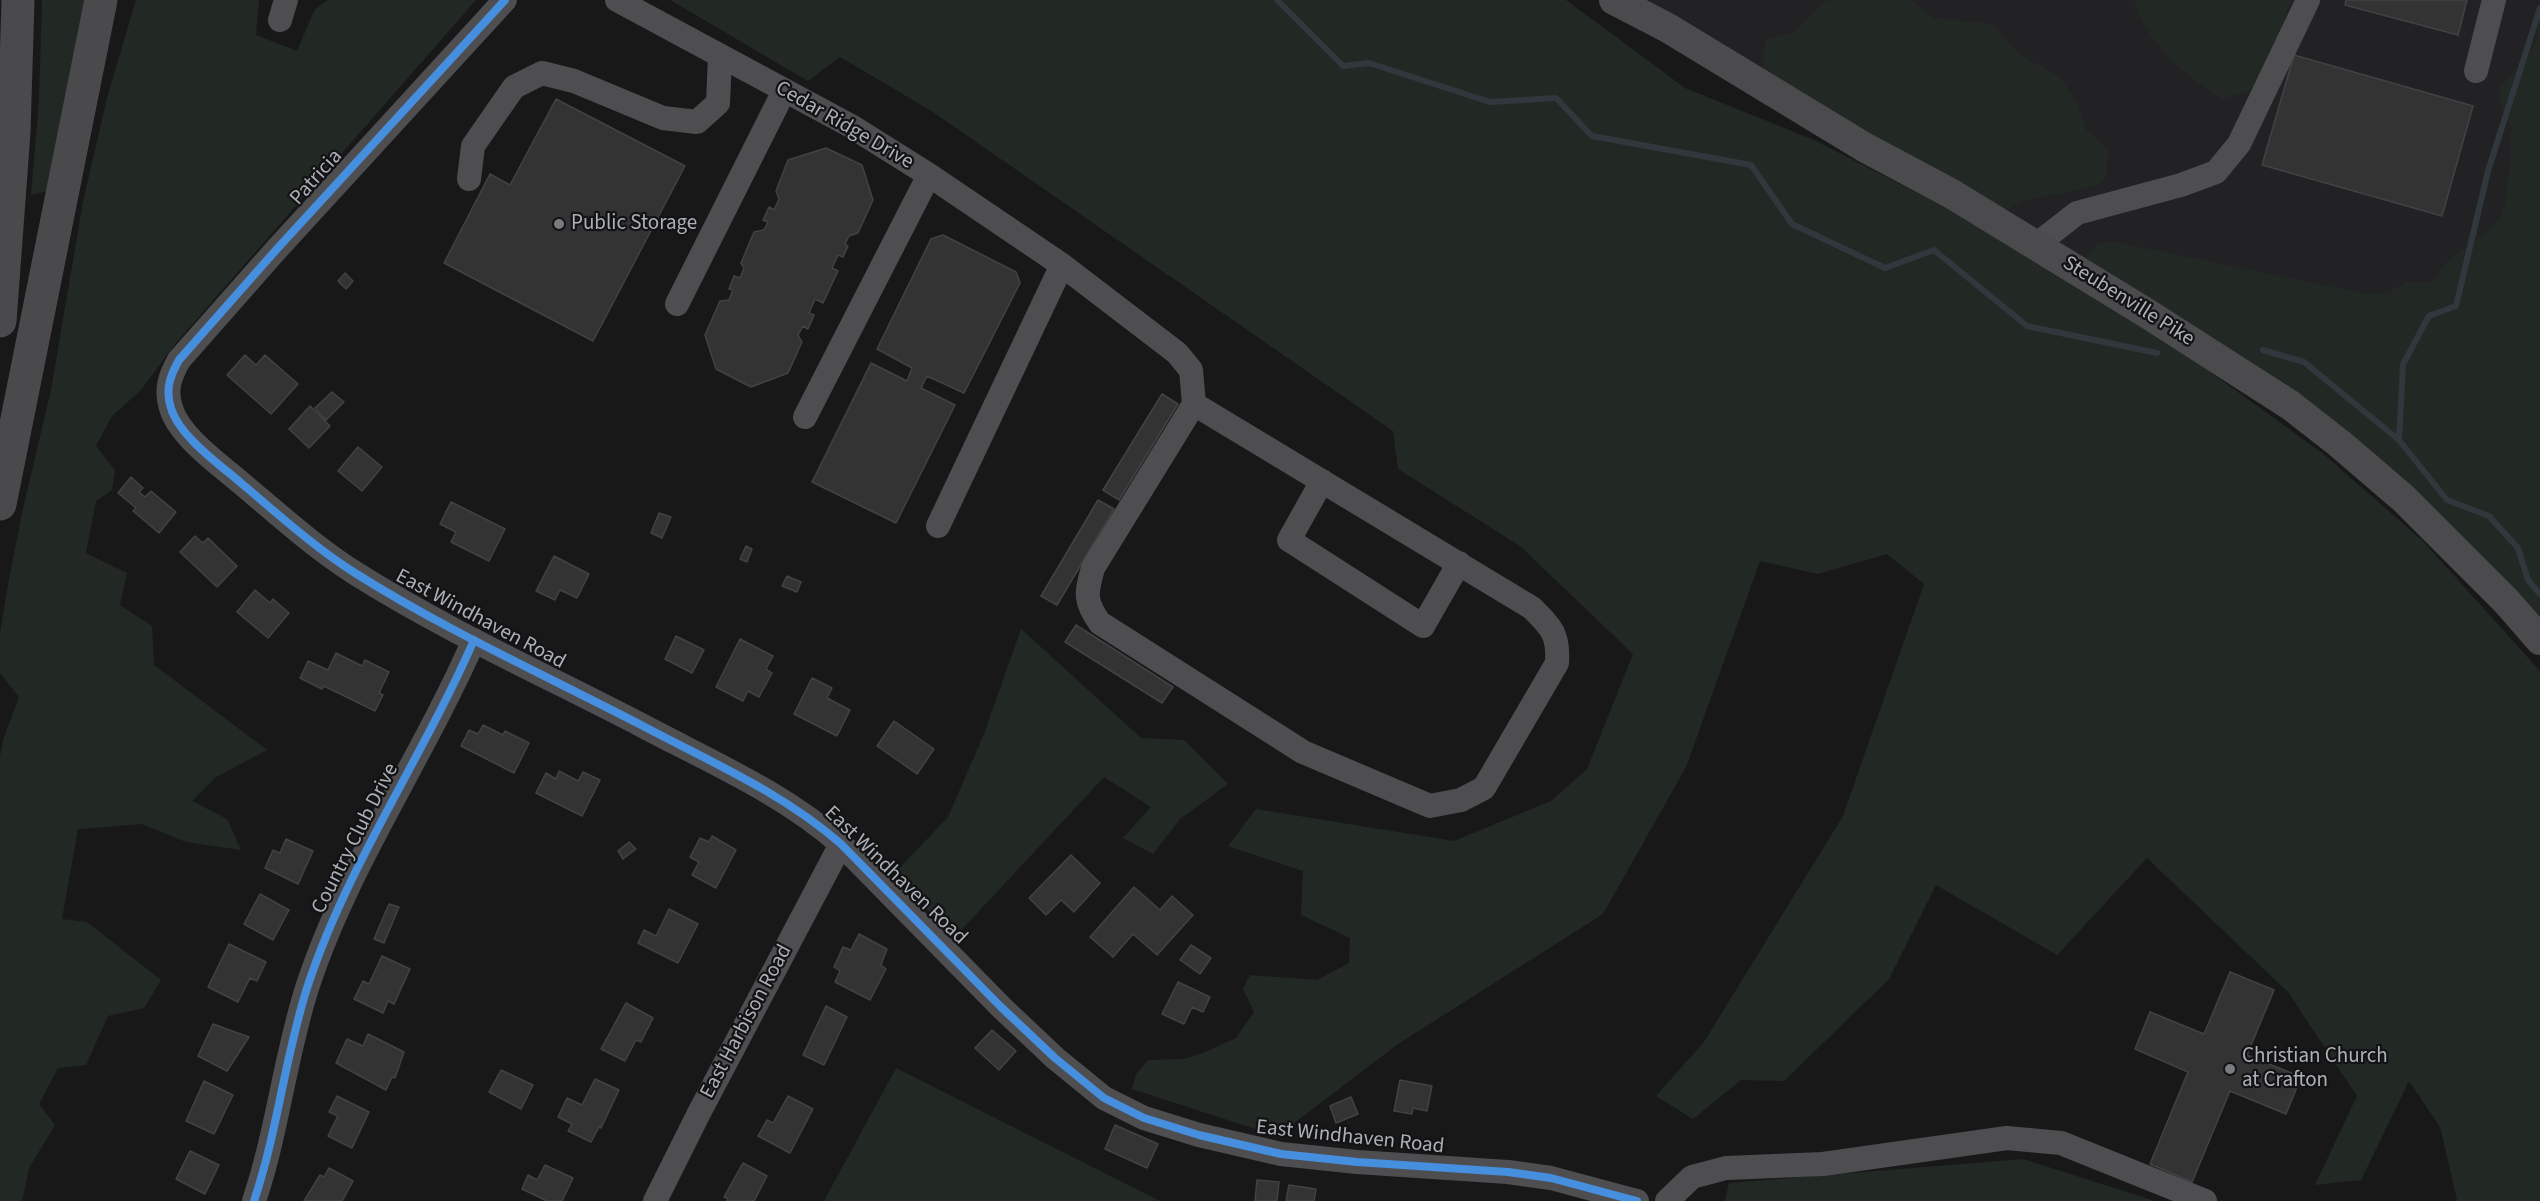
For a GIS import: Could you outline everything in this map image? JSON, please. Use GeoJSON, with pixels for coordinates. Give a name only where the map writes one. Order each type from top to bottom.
{"type":"FeatureCollection","features":[{"type":"Feature","properties":{"kind":"highway"},"geometry":{"type":"LineString","coordinates":[[0,321],[14,132],[18,0]]}},
{"type":"Feature","properties":{"kind":"highway"},"geometry":{"type":"LineString","coordinates":[[0,504],[101,0]]}},
{"type":"Feature","properties":{"kind":"main road","name":"Steubenville Pike"},"geometry":{"type":"LineString","coordinates":[[1614,0],[1668,28],[1864,147],[1952,194],[2235,368],[2340,444],[2403,498],[2455,549],[2540,640]]}},
{"type":"Feature","properties":{"kind":"main road","name":"Steubenville Pike"},"geometry":{"type":"LineString","coordinates":[[1631,0],[1668,28]]}},
{"type":"Feature","properties":{"kind":"street","name":"Patricia"},"geometry":{"type":"LineString","coordinates":[[168,389],[175,368],[198,337],[505,0]]}},
{"type":"Feature","properties":{"kind":"street","name":"Cedar Ridge Drive"},"geometry":{"type":"LineString","coordinates":[[617,0],[851,126],[929,175],[1062,265],[1177,353],[1191,370],[1194,404]]}},
{"type":"Feature","properties":{"kind":"street"},"geometry":{"type":"LineString","coordinates":[[2036,245],[2077,213],[2181,185],[2216,172],[2239,144],[2308,0]]}},
{"type":"Feature","properties":{"kind":"street"},"geometry":{"type":"LineString","coordinates":[[2476,71],[2494,0]]}},
{"type":"Feature","properties":{"kind":"street"},"geometry":{"type":"LineString","coordinates":[[469,179],[473,146],[514,87],[542,73],[574,81],[663,118],[697,122],[718,103],[720,56]]}},
{"type":"Feature","properties":{"kind":"street"},"geometry":{"type":"LineString","coordinates":[[677,304],[784,91]]}},
{"type":"Feature","properties":{"kind":"street"},"geometry":{"type":"LineString","coordinates":[[805,417],[929,175]]}},
{"type":"Feature","properties":{"kind":"street"},"geometry":{"type":"LineString","coordinates":[[938,526],[1062,265]]}},
{"type":"Feature","properties":{"kind":"street","name":"East Windhaven Road"},"geometry":{"type":"LineString","coordinates":[[168,389],[171,409],[204,452],[298,531],[353,572],[474,640],[594,700],[792,805],[813,819],[841,844],[1001,1007],[1055,1058],[1104,1098],[1144,1118],[1199,1135],[1281,1154],[1357,1162],[1508,1172],[1551,1178],[1637,1201]]}},
{"type":"Feature","properties":{"kind":"street"},"geometry":{"type":"LineString","coordinates":[[1194,404],[1322,481],[1532,608],[1553,629],[1558,646],[1557,663],[1484,788],[1461,800],[1430,807],[1303,752],[1100,623],[1089,608],[1087,591],[1094,568],[1194,404]]}},
{"type":"Feature","properties":{"kind":"street"},"geometry":{"type":"LineString","coordinates":[[1322,481],[1289,540],[1423,626],[1459,563]]}},
{"type":"Feature","properties":{"kind":"street","name":"Country Club Drive"},"geometry":{"type":"LineString","coordinates":[[254,1201],[264,1172],[286,1068],[308,985],[329,930],[368,849],[450,697],[474,640]]}},
{"type":"Feature","properties":{"kind":"street","name":"East Harbison Road"},"geometry":{"type":"LineString","coordinates":[[655,1201],[841,844]]}},
{"type":"Feature","properties":{"kind":"street"},"geometry":{"type":"LineString","coordinates":[[1667,1201],[1692,1177],[1726,1168],[1822,1164],[2007,1138],[2061,1143],[2205,1201]]}},
{"type":"Feature","properties":{"kind":"shaded area"},"geometry":{"type":"Polygon","coordinates":[[[42,0],[86,0],[47,191],[31,195],[39,100],[42,0]]]}},
{"type":"Feature","properties":{"kind":"shaded area"},"geometry":{"type":"Polygon","coordinates":[[[136,0],[259,0],[256,35],[297,51],[315,9],[328,0],[476,0],[175,344],[141,390],[112,416],[96,446],[115,470],[112,490],[96,501],[86,553],[127,573],[120,605],[152,626],[154,665],[267,750],[216,777],[192,801],[227,819],[241,850],[186,842],[142,824],[78,829],[62,919],[87,922],[161,980],[144,1008],[108,1016],[86,1065],[58,1068],[39,1104],[55,1125],[29,1168],[22,1201],[0,1201],[0,756],[3,740],[19,697],[0,673],[0,634],[22,513],[51,390],[83,202],[107,98],[136,0]]]}},
{"type":"Feature","properties":{"kind":"shaded area"},"geometry":{"type":"Polygon","coordinates":[[[670,0],[1566,0],[1685,88],[1814,140],[1945,207],[2163,338],[2321,452],[2423,541],[2540,671],[2540,1201],[2455,1201],[2457,1199],[2440,1127],[2409,1081],[2361,1180],[2315,1185],[2357,1096],[2288,992],[2147,858],[2057,955],[1936,885],[1889,979],[1784,1081],[1741,1080],[1693,1119],[1656,1096],[1704,1042],[1843,816],[1924,584],[1887,554],[1818,574],[1760,561],[1686,767],[1603,914],[1398,1044],[1277,1136],[1132,1089],[1136,1074],[1148,1060],[1184,1059],[1236,1038],[1254,1012],[1243,989],[1250,975],[1317,980],[1349,963],[1350,938],[1301,915],[1303,871],[1228,846],[1256,809],[1454,841],[1551,801],[1587,769],[1633,654],[1520,546],[1398,469],[1393,431],[933,112],[840,57],[808,81],[670,0]]]}},
{"type":"Feature","properties":{"kind":"shaded area"},"geometry":{"type":"Polygon","coordinates":[[[1631,0],[2540,0],[2540,640],[2340,444],[1631,0]]]}},
{"type":"Feature","properties":{"kind":"shaded area"},"geometry":{"type":"Polygon","coordinates":[[[1829,0],[1911,0],[1933,18],[1992,24],[2022,56],[2059,76],[2077,102],[2086,130],[2108,148],[2107,175],[2098,186],[2026,200],[1992,216],[1762,81],[1765,40],[1793,33],[1823,3],[1829,0]]]}},
{"type":"Feature","properties":{"kind":"shaded area"},"geometry":{"type":"Polygon","coordinates":[[[2134,0],[2291,0],[2278,39],[2251,90],[2223,99],[2195,80],[2158,45],[2140,16],[2134,0]]]}},
{"type":"Feature","properties":{"kind":"shaded area"},"geometry":{"type":"Polygon","coordinates":[[[2540,0],[2540,637],[2421,511],[2080,266],[2096,245],[2111,241],[2367,294],[2388,293],[2406,282],[2427,283],[2434,280],[2446,262],[2490,230],[2500,218],[2505,203],[2511,156],[2511,127],[2499,100],[2501,86],[2531,52],[2537,39],[2540,0]]]}},
{"type":"Feature","properties":{"kind":"shaded area"},"geometry":{"type":"Polygon","coordinates":[[[1021,629],[1141,738],[1184,740],[1228,784],[1180,819],[1153,854],[1123,838],[1151,807],[1104,777],[953,939],[895,873],[948,817],[984,734],[1021,629]]]}},
{"type":"Feature","properties":{"kind":"shaded area"},"geometry":{"type":"Polygon","coordinates":[[[896,1068],[1160,1201],[824,1201],[896,1068]]]}},
{"type":"Feature","properties":{"kind":"shaded area"},"geometry":{"type":"Polygon","coordinates":[[[2023,1159],[2155,1201],[1725,1201],[1729,1183],[2023,1159]]]}},
{"type":"Feature","properties":{"kind":"building"},"geometry":{"type":"Polygon","coordinates":[[[2346,0],[2467,0],[2458,35],[2345,5],[2346,0]]]}},
{"type":"Feature","properties":{"kind":"building"},"geometry":{"type":"Polygon","coordinates":[[[2294,55],[2473,106],[2442,216],[2262,165],[2294,55]]]}},
{"type":"Feature","properties":{"kind":"building","name":"Public Storage"},"geometry":{"type":"Polygon","coordinates":[[[556,99],[685,166],[593,341],[444,263],[490,174],[510,185],[556,99]]]}},
{"type":"Feature","properties":{"kind":"building"},"geometry":{"type":"Polygon","coordinates":[[[826,148],[862,165],[873,200],[858,233],[849,236],[843,257],[838,255],[832,268],[838,271],[823,303],[815,299],[809,313],[814,315],[808,329],[803,326],[798,335],[802,342],[788,373],[751,387],[716,369],[705,335],[720,301],[729,300],[733,290],[729,289],[734,276],[740,278],[744,268],[741,263],[754,232],[764,230],[768,222],[763,220],[769,207],[774,210],[779,199],[776,191],[788,160],[826,148]]]}},
{"type":"Feature","properties":{"kind":"building"},"geometry":{"type":"Polygon","coordinates":[[[943,235],[1016,272],[1020,283],[964,393],[927,376],[921,388],[955,405],[896,523],[812,482],[871,363],[907,381],[912,368],[877,349],[931,239],[943,235]]]}},
{"type":"Feature","properties":{"kind":"building"},"geometry":{"type":"Polygon","coordinates":[[[345,273],[353,281],[346,289],[338,281],[345,273]]]}},
{"type":"Feature","properties":{"kind":"building"},"geometry":{"type":"Polygon","coordinates":[[[245,355],[256,365],[265,355],[298,384],[271,414],[227,375],[245,355]]]}},
{"type":"Feature","properties":{"kind":"building"},"geometry":{"type":"Polygon","coordinates":[[[332,392],[344,402],[326,420],[315,408],[332,392]]]}},
{"type":"Feature","properties":{"kind":"building"},"geometry":{"type":"Polygon","coordinates":[[[1162,394],[1178,404],[1119,500],[1103,490],[1162,394]]]}},
{"type":"Feature","properties":{"kind":"building"},"geometry":{"type":"Polygon","coordinates":[[[310,406],[330,426],[309,448],[289,429],[310,406]]]}},
{"type":"Feature","properties":{"kind":"building"},"geometry":{"type":"Polygon","coordinates":[[[358,447],[382,467],[362,491],[338,471],[358,447]]]}},
{"type":"Feature","properties":{"kind":"building"},"geometry":{"type":"Polygon","coordinates":[[[131,477],[143,488],[139,492],[145,497],[151,491],[176,512],[159,533],[133,511],[136,508],[118,493],[131,477]]]}},
{"type":"Feature","properties":{"kind":"building"},"geometry":{"type":"Polygon","coordinates":[[[1098,500],[1114,509],[1057,605],[1041,596],[1098,500]]]}},
{"type":"Feature","properties":{"kind":"building"},"geometry":{"type":"Polygon","coordinates":[[[451,502],[505,529],[489,561],[451,542],[456,532],[440,524],[451,502]]]}},
{"type":"Feature","properties":{"kind":"building"},"geometry":{"type":"Polygon","coordinates":[[[659,513],[671,517],[662,538],[651,533],[659,513]]]}},
{"type":"Feature","properties":{"kind":"building"},"geometry":{"type":"Polygon","coordinates":[[[195,536],[203,543],[208,538],[237,566],[217,587],[180,552],[195,536]]]}},
{"type":"Feature","properties":{"kind":"building"},"geometry":{"type":"Polygon","coordinates":[[[746,546],[752,549],[747,562],[740,559],[746,546]]]}},
{"type":"Feature","properties":{"kind":"building"},"geometry":{"type":"Polygon","coordinates":[[[554,556],[589,574],[577,598],[560,590],[555,600],[536,591],[554,556]]]}},
{"type":"Feature","properties":{"kind":"building"},"geometry":{"type":"Polygon","coordinates":[[[787,576],[801,582],[797,592],[782,586],[787,576]]]}},
{"type":"Feature","properties":{"kind":"building"},"geometry":{"type":"Polygon","coordinates":[[[255,590],[270,603],[273,599],[289,613],[268,638],[237,612],[255,590]]]}},
{"type":"Feature","properties":{"kind":"building"},"geometry":{"type":"Polygon","coordinates":[[[1076,625],[1173,687],[1162,703],[1065,642],[1076,625]]]}},
{"type":"Feature","properties":{"kind":"building"},"geometry":{"type":"Polygon","coordinates":[[[676,636],[704,650],[692,673],[665,659],[676,636]]]}},
{"type":"Feature","properties":{"kind":"building"},"geometry":{"type":"Polygon","coordinates":[[[740,639],[773,656],[766,669],[772,673],[759,697],[748,691],[743,701],[716,687],[740,639]]]}},
{"type":"Feature","properties":{"kind":"building"},"geometry":{"type":"Polygon","coordinates":[[[336,653],[362,666],[365,660],[389,672],[379,693],[383,695],[375,711],[324,686],[322,689],[300,678],[308,661],[328,670],[336,653]]]}},
{"type":"Feature","properties":{"kind":"building"},"geometry":{"type":"Polygon","coordinates":[[[812,678],[832,688],[827,698],[850,710],[837,736],[794,714],[812,678]]]}},
{"type":"Feature","properties":{"kind":"building"},"geometry":{"type":"Polygon","coordinates":[[[894,721],[934,749],[917,774],[877,746],[894,721]]]}},
{"type":"Feature","properties":{"kind":"building"},"geometry":{"type":"Polygon","coordinates":[[[483,725],[503,735],[505,731],[529,743],[514,773],[461,746],[469,730],[478,734],[483,725]]]}},
{"type":"Feature","properties":{"kind":"building"},"geometry":{"type":"Polygon","coordinates":[[[559,771],[578,781],[583,772],[600,780],[582,816],[536,793],[546,773],[556,779],[559,771]]]}},
{"type":"Feature","properties":{"kind":"building"},"geometry":{"type":"Polygon","coordinates":[[[712,836],[736,850],[716,888],[692,875],[699,862],[690,857],[700,838],[709,842],[712,836]]]}},
{"type":"Feature","properties":{"kind":"building"},"geometry":{"type":"Polygon","coordinates":[[[286,839],[313,851],[298,884],[265,868],[273,850],[280,853],[286,839]]]}},
{"type":"Feature","properties":{"kind":"building"},"geometry":{"type":"Polygon","coordinates":[[[629,842],[636,849],[623,859],[618,851],[629,842]]]}},
{"type":"Feature","properties":{"kind":"building"},"geometry":{"type":"Polygon","coordinates":[[[1071,855],[1100,883],[1074,912],[1061,900],[1046,915],[1029,898],[1071,855]]]}},
{"type":"Feature","properties":{"kind":"building"},"geometry":{"type":"Polygon","coordinates":[[[1134,887],[1160,910],[1172,896],[1193,915],[1157,955],[1133,934],[1113,957],[1090,937],[1134,887]]]}},
{"type":"Feature","properties":{"kind":"building"},"geometry":{"type":"Polygon","coordinates":[[[260,894],[289,910],[273,940],[244,924],[260,894]]]}},
{"type":"Feature","properties":{"kind":"building"},"geometry":{"type":"Polygon","coordinates":[[[389,904],[399,907],[384,943],[374,939],[389,904]]]}},
{"type":"Feature","properties":{"kind":"building"},"geometry":{"type":"Polygon","coordinates":[[[669,909],[698,924],[678,963],[638,943],[644,930],[656,936],[669,909]]]}},
{"type":"Feature","properties":{"kind":"building"},"geometry":{"type":"Polygon","coordinates":[[[859,934],[887,949],[881,965],[886,969],[870,1000],[835,982],[840,971],[834,967],[843,947],[851,950],[859,934]]]}},
{"type":"Feature","properties":{"kind":"building"},"geometry":{"type":"Polygon","coordinates":[[[229,944],[266,962],[257,981],[250,978],[238,1002],[208,987],[229,944]]]}},
{"type":"Feature","properties":{"kind":"building"},"geometry":{"type":"Polygon","coordinates":[[[1191,945],[1211,958],[1200,974],[1180,960],[1191,945]]]}},
{"type":"Feature","properties":{"kind":"building"},"geometry":{"type":"Polygon","coordinates":[[[382,956],[410,969],[394,1004],[388,1001],[383,1013],[354,999],[363,981],[369,984],[382,956]]]}},
{"type":"Feature","properties":{"kind":"building"},"geometry":{"type":"Polygon","coordinates":[[[2230,972],[2274,990],[2247,1055],[2301,1077],[2286,1114],[2230,1091],[2192,1182],[2150,1164],[2188,1072],[2135,1049],[2150,1012],[2204,1034],[2230,972]]]}},
{"type":"Feature","properties":{"kind":"building"},"geometry":{"type":"Polygon","coordinates":[[[1178,982],[1210,997],[1203,1012],[1192,1007],[1184,1024],[1162,1014],[1178,982]]]}},
{"type":"Feature","properties":{"kind":"building"},"geometry":{"type":"Polygon","coordinates":[[[626,1003],[653,1018],[641,1042],[636,1040],[625,1061],[601,1049],[626,1003]]]}},
{"type":"Feature","properties":{"kind":"building"},"geometry":{"type":"Polygon","coordinates":[[[826,1006],[847,1017],[824,1065],[803,1055],[826,1006]]]}},
{"type":"Feature","properties":{"kind":"building"},"geometry":{"type":"Polygon","coordinates":[[[213,1024],[249,1037],[227,1071],[198,1056],[213,1024]]]}},
{"type":"Feature","properties":{"kind":"building"},"geometry":{"type":"Polygon","coordinates":[[[992,1030],[1016,1051],[999,1070],[975,1048],[992,1030]]]}},
{"type":"Feature","properties":{"kind":"building"},"geometry":{"type":"Polygon","coordinates":[[[368,1034],[404,1052],[395,1078],[392,1077],[386,1090],[336,1063],[347,1039],[363,1046],[368,1034]]]}},
{"type":"Feature","properties":{"kind":"building"},"geometry":{"type":"Polygon","coordinates":[[[501,1070],[533,1085],[521,1109],[489,1092],[501,1070]]]}},
{"type":"Feature","properties":{"kind":"building"},"geometry":{"type":"Polygon","coordinates":[[[595,1079],[619,1090],[601,1128],[599,1127],[591,1142],[568,1131],[572,1124],[558,1117],[567,1098],[582,1105],[595,1079]]]}},
{"type":"Feature","properties":{"kind":"building"},"geometry":{"type":"Polygon","coordinates":[[[1400,1080],[1432,1086],[1427,1111],[1413,1108],[1412,1114],[1394,1111],[1400,1080]]]}},
{"type":"Feature","properties":{"kind":"building"},"geometry":{"type":"Polygon","coordinates":[[[204,1081],[233,1095],[214,1134],[186,1121],[204,1081]]]}},
{"type":"Feature","properties":{"kind":"building"},"geometry":{"type":"Polygon","coordinates":[[[337,1096],[369,1112],[352,1148],[328,1136],[338,1116],[329,1112],[337,1096]]]}},
{"type":"Feature","properties":{"kind":"building"},"geometry":{"type":"Polygon","coordinates":[[[788,1096],[813,1109],[790,1153],[758,1136],[767,1120],[773,1123],[788,1096]]]}},
{"type":"Feature","properties":{"kind":"building"},"geometry":{"type":"Polygon","coordinates":[[[1351,1097],[1358,1114],[1336,1123],[1330,1106],[1351,1097]]]}},
{"type":"Feature","properties":{"kind":"building"},"geometry":{"type":"Polygon","coordinates":[[[1115,1125],[1158,1144],[1147,1168],[1105,1149],[1115,1125]]]}},
{"type":"Feature","properties":{"kind":"building"},"geometry":{"type":"Polygon","coordinates":[[[190,1151],[219,1165],[205,1194],[176,1179],[190,1151]]]}},
{"type":"Feature","properties":{"kind":"building"},"geometry":{"type":"Polygon","coordinates":[[[743,1163],[767,1176],[754,1201],[727,1201],[728,1199],[724,1197],[743,1163]]]}},
{"type":"Feature","properties":{"kind":"building"},"geometry":{"type":"Polygon","coordinates":[[[545,1165],[573,1178],[562,1201],[547,1201],[522,1189],[528,1175],[537,1180],[545,1165]]]}},
{"type":"Feature","properties":{"kind":"building"},"geometry":{"type":"Polygon","coordinates":[[[329,1168],[353,1181],[342,1201],[304,1201],[320,1175],[324,1177],[329,1168]]]}},
{"type":"Feature","properties":{"kind":"building"},"geometry":{"type":"Polygon","coordinates":[[[1257,1180],[1279,1182],[1277,1201],[1255,1201],[1257,1180]]]}},
{"type":"Feature","properties":{"kind":"building"},"geometry":{"type":"Polygon","coordinates":[[[1289,1185],[1316,1189],[1314,1201],[1286,1201],[1289,1185]]]}},
{"type":"Feature","properties":{"kind":"waterway"},"geometry":{"type":"LineString","coordinates":[[1277,0],[1343,66],[1369,63],[1490,102],[1556,98],[1592,136],[1751,165],[1792,224],[1885,268],[1934,250],[2027,326],[2157,353]]}},
{"type":"Feature","properties":{"kind":"waterway"},"geometry":{"type":"LineString","coordinates":[[2399,440],[2403,364],[2429,316],[2456,306],[2488,171],[2540,8]]}},
{"type":"Feature","properties":{"kind":"waterway"},"geometry":{"type":"LineString","coordinates":[[2263,350],[2304,362],[2399,440],[2447,500],[2489,516],[2518,548],[2528,580],[2540,594]]}},
{"type":"Feature","properties":{"kind":"cycle path"},"geometry":{"type":"LineString","coordinates":[[505,0],[276,250],[179,360],[169,383],[168,395],[175,418],[191,439],[296,530],[355,573],[461,634],[746,779],[819,826],[841,844],[1001,1007],[1055,1058],[1104,1098],[1144,1118],[1199,1135],[1281,1154],[1357,1162],[1508,1172],[1551,1178],[1637,1201]]}},
{"type":"Feature","properties":{"kind":"cycle path"},"geometry":{"type":"LineString","coordinates":[[254,1201],[269,1147],[300,1011],[325,940],[344,896],[474,640]]}},
{"type":"Feature","properties":{"kind":"place","name":"Public Storage"},"geometry":{"type":"Point","coordinates":[559,224]}},
{"type":"Feature","properties":{"kind":"place","name":"Christian Church at Crafton"},"geometry":{"type":"Point","coordinates":[2230,1069]}}]}
